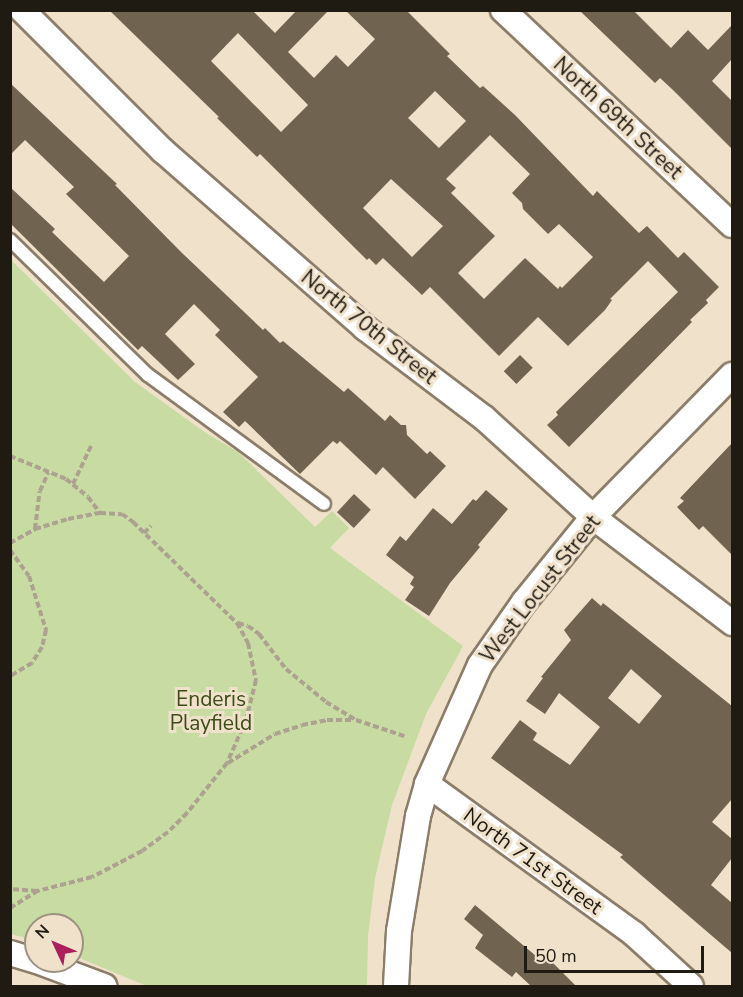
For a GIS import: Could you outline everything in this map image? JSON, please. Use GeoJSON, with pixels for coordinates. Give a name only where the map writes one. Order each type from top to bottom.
{"type":"FeatureCollection","features":[{"type":"Feature","properties":{"kind":"street","name":"North 70th Street"},"geometry":{"type":"LineString","coordinates":[[22,10],[163,151],[365,328],[484,418],[593,517],[732,623]]}},
{"type":"Feature","properties":{"kind":"street","name":"North 69th Street"},"geometry":{"type":"LineString","coordinates":[[503,10],[732,225]]}},
{"type":"Feature","properties":{"kind":"street","name":"West Locust Street"},"geometry":{"type":"LineString","coordinates":[[396,987],[399,932],[410,856],[427,784],[480,665],[524,602],[593,517],[732,375]]}},
{"type":"Feature","properties":{"kind":"street","name":"North 71st Street"},"geometry":{"type":"LineString","coordinates":[[427,784],[634,934],[692,987]]}},
{"type":"Feature","properties":{"kind":"street"},"geometry":{"type":"LineString","coordinates":[[67,973],[104,987]]}},
{"type":"Feature","properties":{"kind":"lane"},"geometry":{"type":"LineString","coordinates":[[10,240],[148,375],[324,504]]}},
{"type":"Feature","properties":{"kind":"path"},"geometry":{"type":"LineString","coordinates":[[73,484],[92,444]]}},
{"type":"Feature","properties":{"kind":"path"},"geometry":{"type":"LineString","coordinates":[[10,456],[66,479],[88,497],[100,513]]}},
{"type":"Feature","properties":{"kind":"path"},"geometry":{"type":"LineString","coordinates":[[35,529],[40,491],[48,473]]}},
{"type":"Feature","properties":{"kind":"path"},"geometry":{"type":"LineString","coordinates":[[10,543],[35,529],[100,513],[122,514],[237,623],[248,643],[256,680],[246,720],[227,763],[187,813],[142,851],[92,877],[37,891],[10,908]]}},
{"type":"Feature","properties":{"kind":"path"},"geometry":{"type":"LineString","coordinates":[[144,533],[151,526]]}},
{"type":"Feature","properties":{"kind":"path"},"geometry":{"type":"LineString","coordinates":[[10,550],[29,576],[46,630],[42,647],[32,663],[10,676]]}},
{"type":"Feature","properties":{"kind":"path"},"geometry":{"type":"LineString","coordinates":[[237,623],[248,626],[259,634],[286,669],[304,686],[356,720],[404,736]]}},
{"type":"Feature","properties":{"kind":"path"},"geometry":{"type":"LineString","coordinates":[[227,763],[275,734],[302,725],[327,720],[356,720]]}},
{"type":"Feature","properties":{"kind":"path"},"geometry":{"type":"LineString","coordinates":[[10,889],[37,891]]}},
{"type":"Feature","properties":{"kind":"green space","name":"Enderis Playfield"},"geometry":{"type":"Polygon","coordinates":[[[11,260],[135,382],[206,433],[238,452],[315,527],[332,511],[349,528],[330,548],[463,646],[426,714],[392,805],[375,878],[368,936],[367,986],[147,986],[84,960],[84,913],[24,913],[24,938],[11,934],[11,260]]]}},
{"type":"Feature","properties":{"kind":"building"},"geometry":{"type":"Polygon","coordinates":[[[109,10],[252,10],[275,33],[297,10],[329,10],[288,52],[314,78],[336,55],[348,67],[375,39],[345,10],[406,10],[450,54],[447,56],[480,88],[483,86],[515,115],[593,196],[597,191],[639,233],[647,226],[678,258],[684,252],[719,287],[706,300],[708,303],[690,320],[692,322],[569,447],[547,425],[558,415],[556,412],[678,292],[648,261],[610,299],[612,300],[605,310],[568,346],[538,317],[499,356],[430,287],[422,295],[383,258],[376,265],[369,258],[367,260],[260,154],[257,157],[217,118],[219,117],[109,10]],[[238,33],[211,61],[281,132],[308,105],[238,33]],[[435,91],[408,118],[439,148],[466,121],[435,91]],[[490,135],[446,179],[456,188],[451,193],[495,236],[458,273],[484,299],[525,258],[558,289],[560,286],[562,288],[593,257],[559,224],[548,234],[523,209],[522,203],[512,193],[530,174],[490,135]],[[391,179],[363,208],[412,257],[443,226],[391,179]]]}},
{"type":"Feature","properties":{"kind":"building"},"geometry":{"type":"Polygon","coordinates":[[[579,10],[633,10],[671,48],[688,30],[708,50],[732,25],[732,59],[712,81],[732,101],[732,149],[660,78],[655,83],[579,10]]]}},
{"type":"Feature","properties":{"kind":"building"},"geometry":{"type":"Polygon","coordinates":[[[10,83],[117,184],[115,185],[181,252],[263,330],[265,328],[280,343],[283,341],[344,392],[348,388],[385,421],[390,415],[401,425],[406,425],[407,435],[427,454],[430,451],[446,466],[415,499],[383,467],[376,475],[340,441],[337,444],[333,441],[300,474],[245,421],[239,427],[223,412],[258,377],[215,335],[220,330],[194,304],[165,334],[195,364],[178,380],[142,346],[138,350],[10,223],[10,187],[55,229],[52,232],[104,282],[129,256],[66,194],[74,187],[25,140],[10,155],[10,83]]]}},
{"type":"Feature","properties":{"kind":"building"},"geometry":{"type":"Polygon","coordinates":[[[520,355],[533,368],[516,384],[504,371],[520,355]]]}},
{"type":"Feature","properties":{"kind":"building"},"geometry":{"type":"Polygon","coordinates":[[[732,443],[732,555],[703,526],[699,530],[677,507],[684,501],[680,498],[732,443]]]}},
{"type":"Feature","properties":{"kind":"building"},"geometry":{"type":"Polygon","coordinates":[[[486,490],[508,509],[478,545],[480,547],[450,583],[429,616],[405,600],[414,587],[410,584],[414,577],[386,555],[400,536],[406,541],[433,508],[452,524],[473,499],[476,501],[486,490]]]}},
{"type":"Feature","properties":{"kind":"building"},"geometry":{"type":"Polygon","coordinates":[[[354,494],[371,510],[354,528],[337,512],[354,494]]]}},
{"type":"Feature","properties":{"kind":"building"},"geometry":{"type":"Polygon","coordinates":[[[592,598],[601,606],[603,603],[732,706],[732,799],[712,822],[732,839],[732,858],[711,885],[732,903],[732,953],[620,857],[623,855],[491,758],[520,720],[537,733],[533,740],[570,765],[600,727],[559,693],[545,714],[526,701],[543,678],[541,677],[571,640],[564,630],[592,598]],[[631,669],[608,698],[639,724],[662,696],[631,669]]]}},
{"type":"Feature","properties":{"kind":"building"},"geometry":{"type":"Polygon","coordinates":[[[475,905],[542,961],[546,956],[577,987],[532,987],[516,972],[512,977],[475,948],[483,935],[464,919],[475,905]]]}}]}
